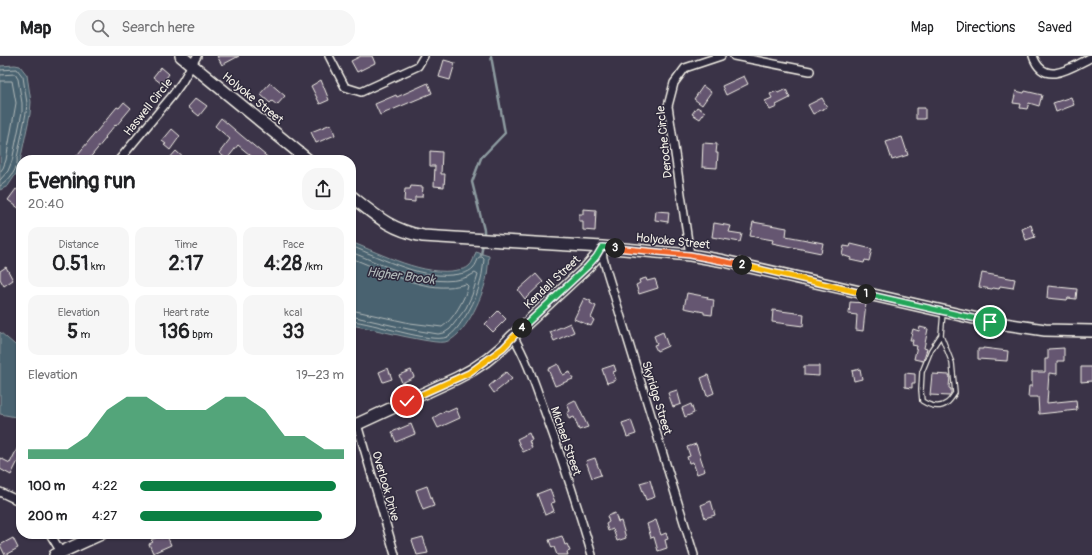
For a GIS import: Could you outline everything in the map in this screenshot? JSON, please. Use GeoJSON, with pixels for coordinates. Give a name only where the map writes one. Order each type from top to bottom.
{"type":"FeatureCollection","features":[{"type":"Feature","properties":{"kind":"main road","name":"Holyoke Street"},"geometry":{"type":"LineString","coordinates":[[180,56],[194,60],[302,155]]}},
{"type":"Feature","properties":{"kind":"main road","name":"Holyoke Street"},"geometry":{"type":"LineString","coordinates":[[356,200],[385,222],[404,232],[435,238],[602,247],[690,255],[724,261],[990,322],[1045,330],[1092,331]]}},
{"type":"Feature","properties":{"kind":"main road","name":"Kendall Street"},"geometry":{"type":"LineString","coordinates":[[356,424],[469,373],[503,348],[513,336],[587,267],[602,247]]}},
{"type":"Feature","properties":{"kind":"main road"},"geometry":{"type":"LineString","coordinates":[[58,554],[90,539]]}},
{"type":"Feature","properties":{"kind":"street"},"geometry":{"type":"LineString","coordinates":[[329,56],[345,87],[361,92],[418,66],[424,56]]}},
{"type":"Feature","properties":{"kind":"street","name":"Deroche Circle"},"geometry":{"type":"LineString","coordinates":[[690,255],[668,106],[674,83],[686,68],[721,56]]}},
{"type":"Feature","properties":{"kind":"street"},"geometry":{"type":"LineString","coordinates":[[734,56],[810,71]]}},
{"type":"Feature","properties":{"kind":"street"},"geometry":{"type":"LineString","coordinates":[[1033,56],[1038,67],[1044,71],[1052,73],[1067,70],[1092,57]]}},
{"type":"Feature","properties":{"kind":"street","name":"Haswell Circle"},"geometry":{"type":"LineString","coordinates":[[123,155],[172,96],[182,82],[194,60]]}},
{"type":"Feature","properties":{"kind":"street","name":"Skyridge Street"},"geometry":{"type":"LineString","coordinates":[[602,247],[607,272],[694,555]]}},
{"type":"Feature","properties":{"kind":"street","name":"Michael Street"},"geometry":{"type":"LineString","coordinates":[[513,336],[522,353],[540,397],[564,466],[592,555]]}},
{"type":"Feature","properties":{"kind":"street","name":"Overlook Drive"},"geometry":{"type":"LineString","coordinates":[[356,431],[395,555]]}},
{"type":"Feature","properties":{"kind":"street"},"geometry":{"type":"LineString","coordinates":[[0,493],[16,500]]}},
{"type":"Feature","properties":{"kind":"street"},"geometry":{"type":"LineString","coordinates":[[52,539],[58,554]]}},
{"type":"Feature","properties":{"kind":"lane"},"geometry":{"type":"LineString","coordinates":[[941,335],[931,350],[922,372],[922,400],[928,405],[935,407],[947,403],[955,393],[952,363],[941,335],[943,312]]}},
{"type":"Feature","properties":{"kind":"water"},"geometry":{"type":"Polygon","coordinates":[[[0,66],[20,66],[27,75],[31,102],[21,155],[16,155],[16,174],[8,186],[0,190],[0,66]]]}},
{"type":"Feature","properties":{"kind":"water"},"geometry":{"type":"Polygon","coordinates":[[[356,244],[404,263],[432,270],[458,270],[468,267],[472,263],[476,252],[489,256],[487,274],[481,297],[465,325],[452,339],[445,342],[431,341],[356,326],[356,244]]]}},
{"type":"Feature","properties":{"kind":"water"},"geometry":{"type":"Polygon","coordinates":[[[0,332],[16,346],[16,417],[0,414],[0,332]]]}},
{"type":"Feature","properties":{"kind":"building"},"geometry":{"type":"Polygon","coordinates":[[[217,56],[239,56],[222,65],[217,56]]]}},
{"type":"Feature","properties":{"kind":"building"},"geometry":{"type":"Polygon","coordinates":[[[361,56],[372,56],[375,63],[357,72],[351,61],[361,56]]]}},
{"type":"Feature","properties":{"kind":"building"},"geometry":{"type":"Polygon","coordinates":[[[444,60],[455,63],[450,80],[439,77],[444,60]]]}},
{"type":"Feature","properties":{"kind":"building"},"geometry":{"type":"Polygon","coordinates":[[[161,67],[169,74],[162,84],[153,77],[161,67]]]}},
{"type":"Feature","properties":{"kind":"building"},"geometry":{"type":"Polygon","coordinates":[[[744,76],[748,84],[726,95],[722,86],[744,76]]]}},
{"type":"Feature","properties":{"kind":"building"},"geometry":{"type":"Polygon","coordinates":[[[321,80],[329,100],[320,104],[311,86],[321,80]]]}},
{"type":"Feature","properties":{"kind":"building"},"geometry":{"type":"Polygon","coordinates":[[[270,83],[285,96],[277,105],[272,101],[270,103],[260,94],[270,83]]]}},
{"type":"Feature","properties":{"kind":"building"},"geometry":{"type":"Polygon","coordinates":[[[428,83],[432,93],[380,115],[375,104],[396,95],[397,97],[428,83]]]}},
{"type":"Feature","properties":{"kind":"building"},"geometry":{"type":"Polygon","coordinates":[[[703,86],[711,92],[702,105],[694,99],[703,86]]]}},
{"type":"Feature","properties":{"kind":"building"},"geometry":{"type":"Polygon","coordinates":[[[786,89],[790,98],[776,105],[777,107],[770,110],[765,101],[772,98],[770,94],[777,91],[778,93],[786,89]]]}},
{"type":"Feature","properties":{"kind":"building"},"geometry":{"type":"Polygon","coordinates":[[[1016,91],[1024,93],[1025,91],[1042,95],[1039,106],[1029,103],[1027,109],[1020,108],[1021,104],[1013,103],[1016,91]]]}},
{"type":"Feature","properties":{"kind":"building"},"geometry":{"type":"Polygon","coordinates":[[[1071,97],[1074,105],[1056,112],[1053,103],[1071,97]]]}},
{"type":"Feature","properties":{"kind":"building"},"geometry":{"type":"Polygon","coordinates":[[[196,98],[207,106],[199,116],[188,107],[196,98]]]}},
{"type":"Feature","properties":{"kind":"building"},"geometry":{"type":"Polygon","coordinates":[[[822,98],[827,107],[813,114],[808,105],[822,98]]]}},
{"type":"Feature","properties":{"kind":"building"},"geometry":{"type":"Polygon","coordinates":[[[124,102],[131,108],[105,137],[106,138],[92,155],[77,155],[117,107],[119,108],[124,102]]]}},
{"type":"Feature","properties":{"kind":"building"},"geometry":{"type":"Polygon","coordinates":[[[697,107],[705,112],[700,119],[692,114],[697,107]]]}},
{"type":"Feature","properties":{"kind":"building"},"geometry":{"type":"Polygon","coordinates":[[[916,108],[925,108],[925,119],[916,119],[916,108]]]}},
{"type":"Feature","properties":{"kind":"building"},"geometry":{"type":"Polygon","coordinates":[[[221,118],[265,155],[250,155],[238,145],[230,155],[222,155],[219,153],[230,139],[215,126],[221,118]]]}},
{"type":"Feature","properties":{"kind":"building"},"geometry":{"type":"Polygon","coordinates":[[[331,124],[335,135],[316,143],[311,132],[331,124]]]}},
{"type":"Feature","properties":{"kind":"building"},"geometry":{"type":"Polygon","coordinates":[[[172,129],[180,136],[170,150],[162,141],[172,129]]]}},
{"type":"Feature","properties":{"kind":"building"},"geometry":{"type":"Polygon","coordinates":[[[902,137],[908,155],[892,160],[886,142],[902,137]]]}},
{"type":"Feature","properties":{"kind":"building"},"geometry":{"type":"Polygon","coordinates":[[[703,143],[717,144],[717,168],[702,167],[703,143]]]}},
{"type":"Feature","properties":{"kind":"building"},"geometry":{"type":"Polygon","coordinates":[[[176,151],[180,155],[172,155],[176,151]]]}},
{"type":"Feature","properties":{"kind":"building"},"geometry":{"type":"Polygon","coordinates":[[[430,151],[442,152],[441,174],[445,174],[444,187],[434,186],[435,166],[430,166],[430,151]]]}},
{"type":"Feature","properties":{"kind":"building"},"geometry":{"type":"Polygon","coordinates":[[[411,186],[423,187],[422,197],[415,197],[415,202],[404,201],[405,189],[410,189],[411,186]]]}},
{"type":"Feature","properties":{"kind":"building"},"geometry":{"type":"Polygon","coordinates":[[[16,189],[16,206],[8,200],[16,189]]]}},
{"type":"Feature","properties":{"kind":"building"},"geometry":{"type":"Polygon","coordinates":[[[583,209],[596,210],[595,231],[583,230],[583,221],[579,221],[579,214],[583,214],[583,209]]]}},
{"type":"Feature","properties":{"kind":"building"},"geometry":{"type":"Polygon","coordinates":[[[656,211],[669,212],[668,222],[655,220],[656,211]]]}},
{"type":"Feature","properties":{"kind":"building"},"geometry":{"type":"Polygon","coordinates":[[[753,222],[787,228],[786,236],[823,243],[821,253],[772,243],[773,240],[750,236],[753,222]]]}},
{"type":"Feature","properties":{"kind":"building"},"geometry":{"type":"Polygon","coordinates":[[[714,223],[731,226],[729,232],[742,234],[740,242],[712,237],[714,223]]]}},
{"type":"Feature","properties":{"kind":"building"},"geometry":{"type":"Polygon","coordinates":[[[1031,225],[1035,237],[1026,240],[1022,229],[1031,225]]]}},
{"type":"Feature","properties":{"kind":"building"},"geometry":{"type":"Polygon","coordinates":[[[851,244],[872,249],[869,261],[865,260],[864,263],[850,260],[851,258],[842,255],[844,246],[850,247],[851,244]]]}},
{"type":"Feature","properties":{"kind":"building"},"geometry":{"type":"Polygon","coordinates":[[[6,267],[13,280],[4,286],[0,279],[0,271],[6,267]]]}},
{"type":"Feature","properties":{"kind":"building"},"geometry":{"type":"Polygon","coordinates":[[[982,273],[1015,279],[1013,288],[1000,286],[999,289],[992,289],[979,287],[982,273]]]}},
{"type":"Feature","properties":{"kind":"building"},"geometry":{"type":"Polygon","coordinates":[[[536,274],[543,282],[525,299],[518,290],[536,274]]]}},
{"type":"Feature","properties":{"kind":"building"},"geometry":{"type":"Polygon","coordinates":[[[646,278],[647,281],[655,279],[658,288],[639,294],[636,285],[640,283],[639,280],[646,278]]]}},
{"type":"Feature","properties":{"kind":"building"},"geometry":{"type":"Polygon","coordinates":[[[1048,286],[1077,289],[1076,299],[1068,298],[1067,300],[1047,298],[1048,286]]]}},
{"type":"Feature","properties":{"kind":"building"},"geometry":{"type":"Polygon","coordinates":[[[687,293],[708,297],[707,299],[714,300],[712,315],[684,308],[687,293]]]}},
{"type":"Feature","properties":{"kind":"building"},"geometry":{"type":"Polygon","coordinates":[[[584,298],[591,301],[590,303],[596,306],[591,318],[594,320],[591,326],[574,319],[584,298]]]}},
{"type":"Feature","properties":{"kind":"building"},"geometry":{"type":"Polygon","coordinates":[[[850,302],[866,303],[863,331],[856,330],[857,315],[849,314],[850,302]]]}},
{"type":"Feature","properties":{"kind":"building"},"geometry":{"type":"Polygon","coordinates":[[[773,310],[804,314],[803,326],[772,322],[773,310]]]}},
{"type":"Feature","properties":{"kind":"building"},"geometry":{"type":"Polygon","coordinates":[[[498,311],[506,319],[493,332],[485,324],[498,311]]]}},
{"type":"Feature","properties":{"kind":"building"},"geometry":{"type":"Polygon","coordinates":[[[570,323],[574,332],[554,341],[550,332],[570,323]]]}},
{"type":"Feature","properties":{"kind":"building"},"geometry":{"type":"Polygon","coordinates":[[[920,327],[928,329],[924,348],[927,349],[923,361],[914,359],[917,346],[912,345],[913,340],[910,340],[913,329],[919,331],[920,327]]]}},
{"type":"Feature","properties":{"kind":"building"},"geometry":{"type":"Polygon","coordinates":[[[663,332],[668,346],[657,351],[654,345],[657,344],[654,336],[663,332]]]}},
{"type":"Feature","properties":{"kind":"building"},"geometry":{"type":"Polygon","coordinates":[[[983,348],[1008,351],[1007,361],[978,359],[978,349],[983,348]]]}},
{"type":"Feature","properties":{"kind":"building"},"geometry":{"type":"Polygon","coordinates":[[[1064,348],[1064,361],[1057,361],[1057,374],[1049,373],[1047,403],[1076,400],[1077,410],[1039,414],[1038,397],[1028,397],[1029,386],[1032,386],[1032,372],[1045,372],[1045,359],[1048,359],[1048,349],[1064,348]]]}},
{"type":"Feature","properties":{"kind":"building"},"geometry":{"type":"Polygon","coordinates":[[[558,364],[563,375],[570,372],[573,379],[555,386],[548,369],[558,364]]]}},
{"type":"Feature","properties":{"kind":"building"},"geometry":{"type":"Polygon","coordinates":[[[614,365],[616,371],[613,372],[616,380],[607,383],[602,369],[614,365]]]}},
{"type":"Feature","properties":{"kind":"building"},"geometry":{"type":"Polygon","coordinates":[[[804,366],[819,366],[819,376],[804,375],[804,366]]]}},
{"type":"Feature","properties":{"kind":"building"},"geometry":{"type":"Polygon","coordinates":[[[1081,367],[1092,367],[1092,381],[1081,382],[1081,367]]]}},
{"type":"Feature","properties":{"kind":"building"},"geometry":{"type":"Polygon","coordinates":[[[388,368],[392,379],[383,382],[379,372],[388,368]]]}},
{"type":"Feature","properties":{"kind":"building"},"geometry":{"type":"Polygon","coordinates":[[[860,369],[862,379],[854,381],[852,371],[860,369]]]}},
{"type":"Feature","properties":{"kind":"building"},"geometry":{"type":"Polygon","coordinates":[[[411,370],[414,377],[402,383],[399,375],[411,370]]]}},
{"type":"Feature","properties":{"kind":"building"},"geometry":{"type":"Polygon","coordinates":[[[506,372],[512,379],[494,393],[489,386],[506,372]]]}},
{"type":"Feature","properties":{"kind":"building"},"geometry":{"type":"Polygon","coordinates":[[[905,373],[915,374],[915,383],[912,383],[912,388],[905,387],[905,373]]]}},
{"type":"Feature","properties":{"kind":"building"},"geometry":{"type":"Polygon","coordinates":[[[932,374],[950,375],[949,388],[951,389],[951,393],[949,396],[930,395],[932,374]]]}},
{"type":"Feature","properties":{"kind":"building"},"geometry":{"type":"Polygon","coordinates":[[[708,375],[714,393],[707,396],[701,378],[708,375]]]}},
{"type":"Feature","properties":{"kind":"building"},"geometry":{"type":"Polygon","coordinates":[[[677,390],[681,404],[673,407],[668,393],[677,390]]]}},
{"type":"Feature","properties":{"kind":"building"},"geometry":{"type":"Polygon","coordinates":[[[575,400],[588,427],[579,430],[574,417],[569,419],[567,413],[570,411],[567,404],[575,400]]]}},
{"type":"Feature","properties":{"kind":"building"},"geometry":{"type":"Polygon","coordinates":[[[691,404],[694,413],[685,417],[682,408],[691,404]]]}},
{"type":"Feature","properties":{"kind":"building"},"geometry":{"type":"Polygon","coordinates":[[[456,408],[460,418],[438,428],[433,418],[446,410],[447,412],[456,408]]]}},
{"type":"Feature","properties":{"kind":"building"},"geometry":{"type":"Polygon","coordinates":[[[631,420],[636,434],[627,437],[622,423],[631,420]]]}},
{"type":"Feature","properties":{"kind":"building"},"geometry":{"type":"Polygon","coordinates":[[[411,424],[415,434],[396,442],[392,432],[411,424]]]}},
{"type":"Feature","properties":{"kind":"building"},"geometry":{"type":"Polygon","coordinates":[[[529,433],[532,440],[529,441],[532,448],[523,452],[517,439],[529,433]]]}},
{"type":"Feature","properties":{"kind":"building"},"geometry":{"type":"Polygon","coordinates":[[[696,444],[705,471],[697,474],[693,462],[689,463],[687,457],[690,456],[687,447],[696,444]]]}},
{"type":"Feature","properties":{"kind":"building"},"geometry":{"type":"Polygon","coordinates":[[[16,451],[16,465],[11,475],[0,469],[0,458],[10,463],[16,451]]]}},
{"type":"Feature","properties":{"kind":"building"},"geometry":{"type":"Polygon","coordinates":[[[595,458],[601,475],[592,478],[586,461],[595,458]]]}},
{"type":"Feature","properties":{"kind":"building"},"geometry":{"type":"Polygon","coordinates":[[[650,480],[655,497],[646,500],[640,483],[650,480]]]}},
{"type":"Feature","properties":{"kind":"building"},"geometry":{"type":"Polygon","coordinates":[[[427,486],[434,506],[423,510],[416,490],[427,486]]]}},
{"type":"Feature","properties":{"kind":"building"},"geometry":{"type":"Polygon","coordinates":[[[550,489],[555,502],[551,503],[554,511],[545,515],[537,494],[550,489]]]}},
{"type":"Feature","properties":{"kind":"building"},"geometry":{"type":"Polygon","coordinates":[[[711,501],[715,515],[705,518],[701,505],[711,501]]]}},
{"type":"Feature","properties":{"kind":"building"},"geometry":{"type":"Polygon","coordinates":[[[615,513],[618,522],[621,521],[626,538],[617,541],[613,529],[608,531],[606,524],[609,522],[607,516],[615,513]]]}},
{"type":"Feature","properties":{"kind":"building"},"geometry":{"type":"Polygon","coordinates":[[[656,520],[661,535],[666,533],[668,539],[665,540],[667,548],[658,551],[654,537],[651,538],[647,524],[656,520]]]}},
{"type":"Feature","properties":{"kind":"building"},"geometry":{"type":"Polygon","coordinates":[[[562,536],[565,545],[567,544],[570,551],[567,552],[568,555],[557,555],[549,540],[562,536]]]}},
{"type":"Feature","properties":{"kind":"building"},"geometry":{"type":"Polygon","coordinates":[[[423,537],[428,553],[417,555],[412,540],[423,537]]]}},
{"type":"Feature","properties":{"kind":"building"},"geometry":{"type":"Polygon","coordinates":[[[13,538],[18,548],[5,555],[0,545],[13,538]]]}},
{"type":"Feature","properties":{"kind":"building"},"geometry":{"type":"Polygon","coordinates":[[[168,539],[171,545],[153,553],[149,544],[153,542],[151,540],[168,539]]]}},
{"type":"Feature","properties":{"kind":"waterway","name":"Higher Brook"},"geometry":{"type":"LineString","coordinates":[[484,236],[484,230],[472,182],[481,158],[505,133],[491,56]]}},
{"type":"Feature","properties":{"kind":"waterway","name":"Higher Brook"},"geometry":{"type":"LineString","coordinates":[[481,255],[483,243]]}},
{"type":"Feature","properties":{"kind":"route"},"geometry":{"type":"LineString","coordinates":[[407,401],[469,373],[503,348],[513,336],[587,267],[602,247],[690,255],[724,261],[990,322]]}}]}
